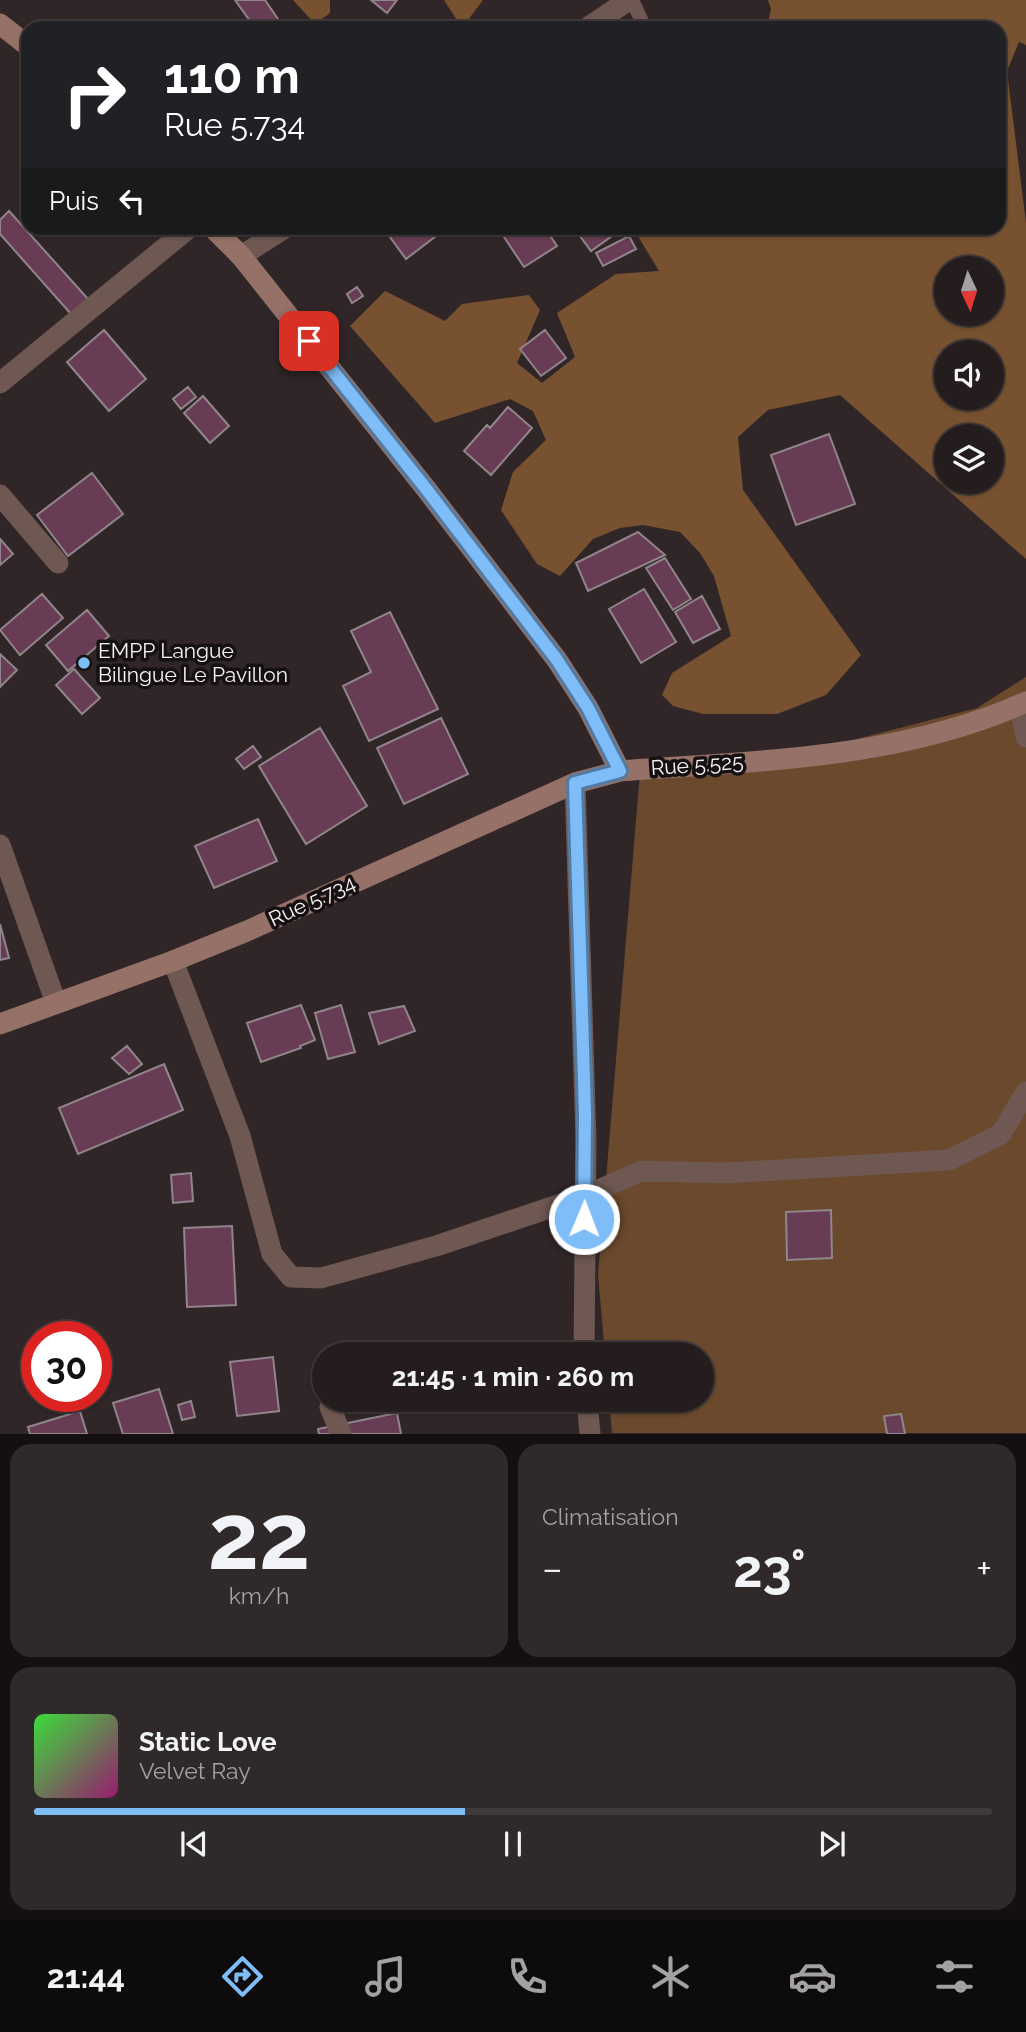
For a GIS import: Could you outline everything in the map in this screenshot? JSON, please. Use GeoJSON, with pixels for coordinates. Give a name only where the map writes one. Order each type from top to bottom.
{"type":"FeatureCollection","features":[{"type":"Feature","properties":{"kind":"street"},"geometry":{"type":"LineString","coordinates":[[598,21],[631,0]]}},
{"type":"Feature","properties":{"kind":"street"},"geometry":{"type":"LineString","coordinates":[[0,24],[21,40]]}},
{"type":"Feature","properties":{"kind":"street"},"geometry":{"type":"LineString","coordinates":[[0,383],[181,235]]}},
{"type":"Feature","properties":{"kind":"street","name":"Rue 5.525"},"geometry":{"type":"LineString","coordinates":[[221,235],[241,256],[427,490],[557,660],[588,708],[620,771],[847,752],[939,733],[997,716],[1023,703]]}},
{"type":"Feature","properties":{"kind":"street"},"geometry":{"type":"LineString","coordinates":[[241,256],[274,235]]}},
{"type":"Feature","properties":{"kind":"street"},"geometry":{"type":"LineString","coordinates":[[0,495],[58,563]]}},
{"type":"Feature","properties":{"kind":"street"},"geometry":{"type":"LineString","coordinates":[[1023,703],[1026,737]]}},
{"type":"Feature","properties":{"kind":"street","name":"Rue 5.734"},"geometry":{"type":"LineString","coordinates":[[0,1024],[247,931],[575,783],[620,771]]}},
{"type":"Feature","properties":{"kind":"street"},"geometry":{"type":"LineString","coordinates":[[575,783],[586,1140],[584,1342]]}},
{"type":"Feature","properties":{"kind":"street"},"geometry":{"type":"LineString","coordinates":[[0,845],[56,1003]]}},
{"type":"Feature","properties":{"kind":"street"},"geometry":{"type":"LineString","coordinates":[[173,961],[240,1136],[272,1254],[291,1277],[321,1278],[436,1246],[585,1196],[641,1171],[726,1173],[949,1160],[1001,1134],[1026,1092]]}},
{"type":"Feature","properties":{"kind":"street"},"geometry":{"type":"LineString","coordinates":[[332,1412],[341,1433]]}},
{"type":"Feature","properties":{"kind":"street"},"geometry":{"type":"LineString","coordinates":[[588,1412],[590,1433]]}},
{"type":"Feature","properties":{"kind":"lane"},"geometry":{"type":"LineString","coordinates":[[631,0],[642,21]]}},
{"type":"Feature","properties":{"kind":"shaded area"},"geometry":{"type":"Polygon","coordinates":[[[293,0],[330,0],[330,13],[319,21],[312,21],[293,0]]]}},
{"type":"Feature","properties":{"kind":"shaded area"},"geometry":{"type":"Polygon","coordinates":[[[444,0],[483,0],[467,21],[458,21],[444,0]]]}},
{"type":"Feature","properties":{"kind":"shaded area"},"geometry":{"type":"Polygon","coordinates":[[[768,0],[1026,0],[1026,45],[1019,42],[1007,71],[1026,223],[1026,559],[952,494],[1004,494],[1004,424],[934,424],[934,478],[840,395],[768,410],[738,437],[743,490],[861,655],[826,695],[777,714],[703,714],[673,706],[662,695],[672,673],[731,636],[714,576],[700,553],[680,532],[643,525],[620,528],[593,539],[560,576],[537,564],[501,510],[513,472],[546,440],[533,411],[510,399],[435,423],[350,326],[385,291],[445,321],[462,304],[529,295],[540,310],[517,363],[542,383],[575,357],[557,313],[616,274],[659,271],[637,235],[1006,235],[1006,21],[768,21],[771,9],[768,0]]]}},
{"type":"Feature","properties":{"kind":"shaded area"},"geometry":{"type":"Polygon","coordinates":[[[1026,677],[1026,1433],[612,1433],[610,1412],[714,1412],[714,1342],[604,1342],[598,1275],[641,761],[799,754],[977,708],[1026,677]]]}},
{"type":"Feature","properties":{"kind":"building"},"geometry":{"type":"Polygon","coordinates":[[[235,0],[265,0],[279,21],[250,21],[235,0]]]}},
{"type":"Feature","properties":{"kind":"building"},"geometry":{"type":"Polygon","coordinates":[[[371,0],[397,0],[387,13],[371,0]]]}},
{"type":"Feature","properties":{"kind":"building"},"geometry":{"type":"Polygon","coordinates":[[[9,211],[21,224],[21,235],[31,235],[88,299],[71,314],[0,234],[0,220],[9,211]]]}},
{"type":"Feature","properties":{"kind":"building"},"geometry":{"type":"Polygon","coordinates":[[[388,235],[437,235],[406,259],[388,235]]]}},
{"type":"Feature","properties":{"kind":"building"},"geometry":{"type":"Polygon","coordinates":[[[503,235],[550,235],[557,246],[524,267],[503,235]]]}},
{"type":"Feature","properties":{"kind":"building"},"geometry":{"type":"Polygon","coordinates":[[[579,235],[613,235],[591,251],[579,235]]]}},
{"type":"Feature","properties":{"kind":"building"},"geometry":{"type":"Polygon","coordinates":[[[629,236],[636,249],[603,266],[596,253],[629,236]]]}},
{"type":"Feature","properties":{"kind":"building"},"geometry":{"type":"Polygon","coordinates":[[[357,287],[363,296],[352,303],[347,294],[357,287]]]}},
{"type":"Feature","properties":{"kind":"building"},"geometry":{"type":"Polygon","coordinates":[[[104,330],[146,379],[109,411],[67,362],[104,330]]]}},
{"type":"Feature","properties":{"kind":"building"},"geometry":{"type":"Polygon","coordinates":[[[545,330],[566,358],[541,376],[520,349],[545,330]]]}},
{"type":"Feature","properties":{"kind":"building"},"geometry":{"type":"Polygon","coordinates":[[[188,387],[196,397],[181,409],[173,399],[188,387]]]}},
{"type":"Feature","properties":{"kind":"building"},"geometry":{"type":"Polygon","coordinates":[[[203,396],[229,426],[210,443],[184,413],[203,396]]]}},
{"type":"Feature","properties":{"kind":"building"},"geometry":{"type":"Polygon","coordinates":[[[508,407],[532,428],[491,475],[464,451],[487,425],[490,428],[508,407]]]}},
{"type":"Feature","properties":{"kind":"building"},"geometry":{"type":"Polygon","coordinates":[[[829,434],[855,504],[796,525],[771,455],[829,434]]]}},
{"type":"Feature","properties":{"kind":"building"},"geometry":{"type":"Polygon","coordinates":[[[92,473],[123,514],[68,556],[37,515],[92,473]]]}},
{"type":"Feature","properties":{"kind":"building"},"geometry":{"type":"Polygon","coordinates":[[[638,532],[665,555],[588,591],[576,563],[638,532]]]}},
{"type":"Feature","properties":{"kind":"building"},"geometry":{"type":"Polygon","coordinates":[[[0,539],[13,554],[0,565],[0,539]]]}},
{"type":"Feature","properties":{"kind":"building"},"geometry":{"type":"Polygon","coordinates":[[[665,558],[691,599],[673,610],[646,568],[665,558]]]}},
{"type":"Feature","properties":{"kind":"building"},"geometry":{"type":"Polygon","coordinates":[[[644,589],[676,642],[641,663],[609,609],[644,589]]]}},
{"type":"Feature","properties":{"kind":"building"},"geometry":{"type":"Polygon","coordinates":[[[42,594],[63,618],[20,655],[0,630],[42,594]]]}},
{"type":"Feature","properties":{"kind":"building"},"geometry":{"type":"Polygon","coordinates":[[[702,596],[720,629],[693,643],[675,612],[702,596]]]}},
{"type":"Feature","properties":{"kind":"building"},"geometry":{"type":"Polygon","coordinates":[[[87,610],[109,636],[68,671],[46,645],[87,610]]]}},
{"type":"Feature","properties":{"kind":"building"},"geometry":{"type":"Polygon","coordinates":[[[390,612],[438,709],[369,741],[343,686],[371,672],[351,631],[390,612]]]}},
{"type":"Feature","properties":{"kind":"building"},"geometry":{"type":"Polygon","coordinates":[[[0,654],[17,670],[0,687],[0,654]]]}},
{"type":"Feature","properties":{"kind":"building"},"geometry":{"type":"Polygon","coordinates":[[[74,669],[100,698],[82,714],[56,685],[74,669]]]}},
{"type":"Feature","properties":{"kind":"building"},"geometry":{"type":"Polygon","coordinates":[[[441,718],[468,774],[404,804],[377,748],[441,718]]]}},
{"type":"Feature","properties":{"kind":"building"},"geometry":{"type":"Polygon","coordinates":[[[320,728],[367,806],[306,844],[259,766],[320,728]]]}},
{"type":"Feature","properties":{"kind":"building"},"geometry":{"type":"Polygon","coordinates":[[[253,746],[261,757],[244,769],[236,759],[253,746]]]}},
{"type":"Feature","properties":{"kind":"building"},"geometry":{"type":"Polygon","coordinates":[[[258,819],[277,861],[214,888],[195,846],[258,819]]]}},
{"type":"Feature","properties":{"kind":"building"},"geometry":{"type":"Polygon","coordinates":[[[0,924],[9,958],[0,960],[0,924]]]}},
{"type":"Feature","properties":{"kind":"building"},"geometry":{"type":"Polygon","coordinates":[[[301,1005],[315,1040],[300,1046],[301,1048],[261,1062],[247,1023],[301,1005]]]}},
{"type":"Feature","properties":{"kind":"building"},"geometry":{"type":"Polygon","coordinates":[[[341,1005],[355,1052],[328,1059],[315,1013],[341,1005]]]}},
{"type":"Feature","properties":{"kind":"building"},"geometry":{"type":"Polygon","coordinates":[[[404,1006],[415,1031],[379,1044],[369,1013],[404,1006]]]}},
{"type":"Feature","properties":{"kind":"building"},"geometry":{"type":"Polygon","coordinates":[[[127,1046],[142,1064],[129,1074],[112,1058],[127,1046]]]}},
{"type":"Feature","properties":{"kind":"building"},"geometry":{"type":"Polygon","coordinates":[[[164,1064],[183,1110],[78,1154],[59,1108],[164,1064]]]}},
{"type":"Feature","properties":{"kind":"building"},"geometry":{"type":"Polygon","coordinates":[[[191,1173],[193,1201],[173,1203],[171,1175],[191,1173]]]}},
{"type":"Feature","properties":{"kind":"building"},"geometry":{"type":"Polygon","coordinates":[[[831,1210],[832,1258],[787,1260],[786,1212],[831,1210]]]}},
{"type":"Feature","properties":{"kind":"building"},"geometry":{"type":"Polygon","coordinates":[[[232,1226],[236,1305],[187,1307],[184,1228],[232,1226]]]}},
{"type":"Feature","properties":{"kind":"building"},"geometry":{"type":"Polygon","coordinates":[[[273,1357],[279,1411],[237,1416],[230,1362],[273,1357]]]}},
{"type":"Feature","properties":{"kind":"building"},"geometry":{"type":"Polygon","coordinates":[[[159,1389],[173,1434],[123,1434],[113,1403],[159,1389]]]}},
{"type":"Feature","properties":{"kind":"building"},"geometry":{"type":"Polygon","coordinates":[[[191,1401],[195,1417],[182,1420],[178,1405],[191,1401]]]}},
{"type":"Feature","properties":{"kind":"building"},"geometry":{"type":"Polygon","coordinates":[[[80,1412],[87,1434],[30,1434],[28,1427],[80,1412]]]}},
{"type":"Feature","properties":{"kind":"building"},"geometry":{"type":"Polygon","coordinates":[[[397,1413],[401,1434],[319,1434],[318,1429],[397,1413]]]}},
{"type":"Feature","properties":{"kind":"building"},"geometry":{"type":"Polygon","coordinates":[[[901,1414],[905,1434],[887,1434],[884,1416],[901,1414]]]}},
{"type":"Feature","properties":{"kind":"place","name":"EMPP Langue Bilingue Le Pavillon"},"geometry":{"type":"Point","coordinates":[84,663]}},
{"type":"Feature","properties":{"kind":"route"},"geometry":{"type":"LineString","coordinates":[[309,341],[557,660],[588,708],[620,771],[575,783],[586,1140],[584,1219]]}}]}
